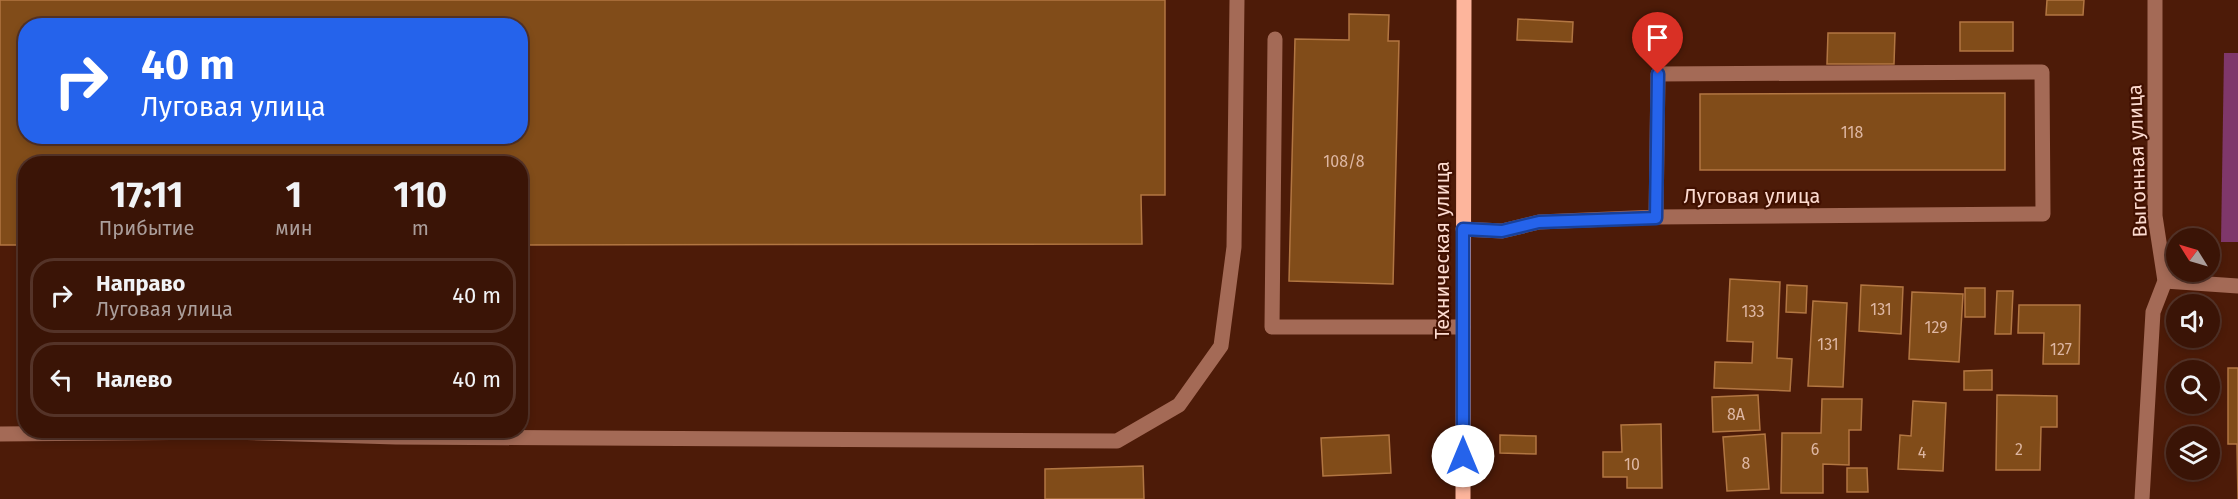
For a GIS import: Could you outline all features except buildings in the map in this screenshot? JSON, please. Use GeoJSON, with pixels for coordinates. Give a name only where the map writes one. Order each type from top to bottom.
{"type":"FeatureCollection","features":[{"type":"Feature","properties":{"kind":"main road","name":"Техническая улица"},"geometry":{"type":"LineString","coordinates":[[1463,499],[1464,0]]}},
{"type":"Feature","properties":{"kind":"street"},"geometry":{"type":"LineString","coordinates":[[407,438],[1117,441],[1179,405],[1221,346],[1234,247],[1237,0]]}},
{"type":"Feature","properties":{"kind":"street","name":"Выгонная улица"},"geometry":{"type":"LineString","coordinates":[[2142,499],[2153,312],[2165,281],[2155,216],[2155,0]]}},
{"type":"Feature","properties":{"kind":"street"},"geometry":{"type":"LineString","coordinates":[[1275,39],[1272,327],[1463,327]]}},
{"type":"Feature","properties":{"kind":"street","name":"Луговая улица"},"geometry":{"type":"LineString","coordinates":[[1463,229],[1502,231],[1539,222],[1656,218],[2043,214],[2043,72],[1658,74],[1656,218]]}},
{"type":"Feature","properties":{"kind":"street"},"geometry":{"type":"LineString","coordinates":[[2165,281],[2238,286]]}},
{"type":"Feature","properties":{"kind":"street"},"geometry":{"type":"LineString","coordinates":[[0,434],[18,434]]}},
{"type":"Feature","properties":{"kind":"shaded area"},"geometry":{"type":"Polygon","coordinates":[[[2224,53],[2238,53],[2238,242],[2221,242],[2224,53]]]}},
{"type":"Feature","properties":{"kind":"route"},"geometry":{"type":"LineString","coordinates":[[1463,456],[1463,229],[1502,231],[1539,222],[1656,218],[1658,74]]}}]}
